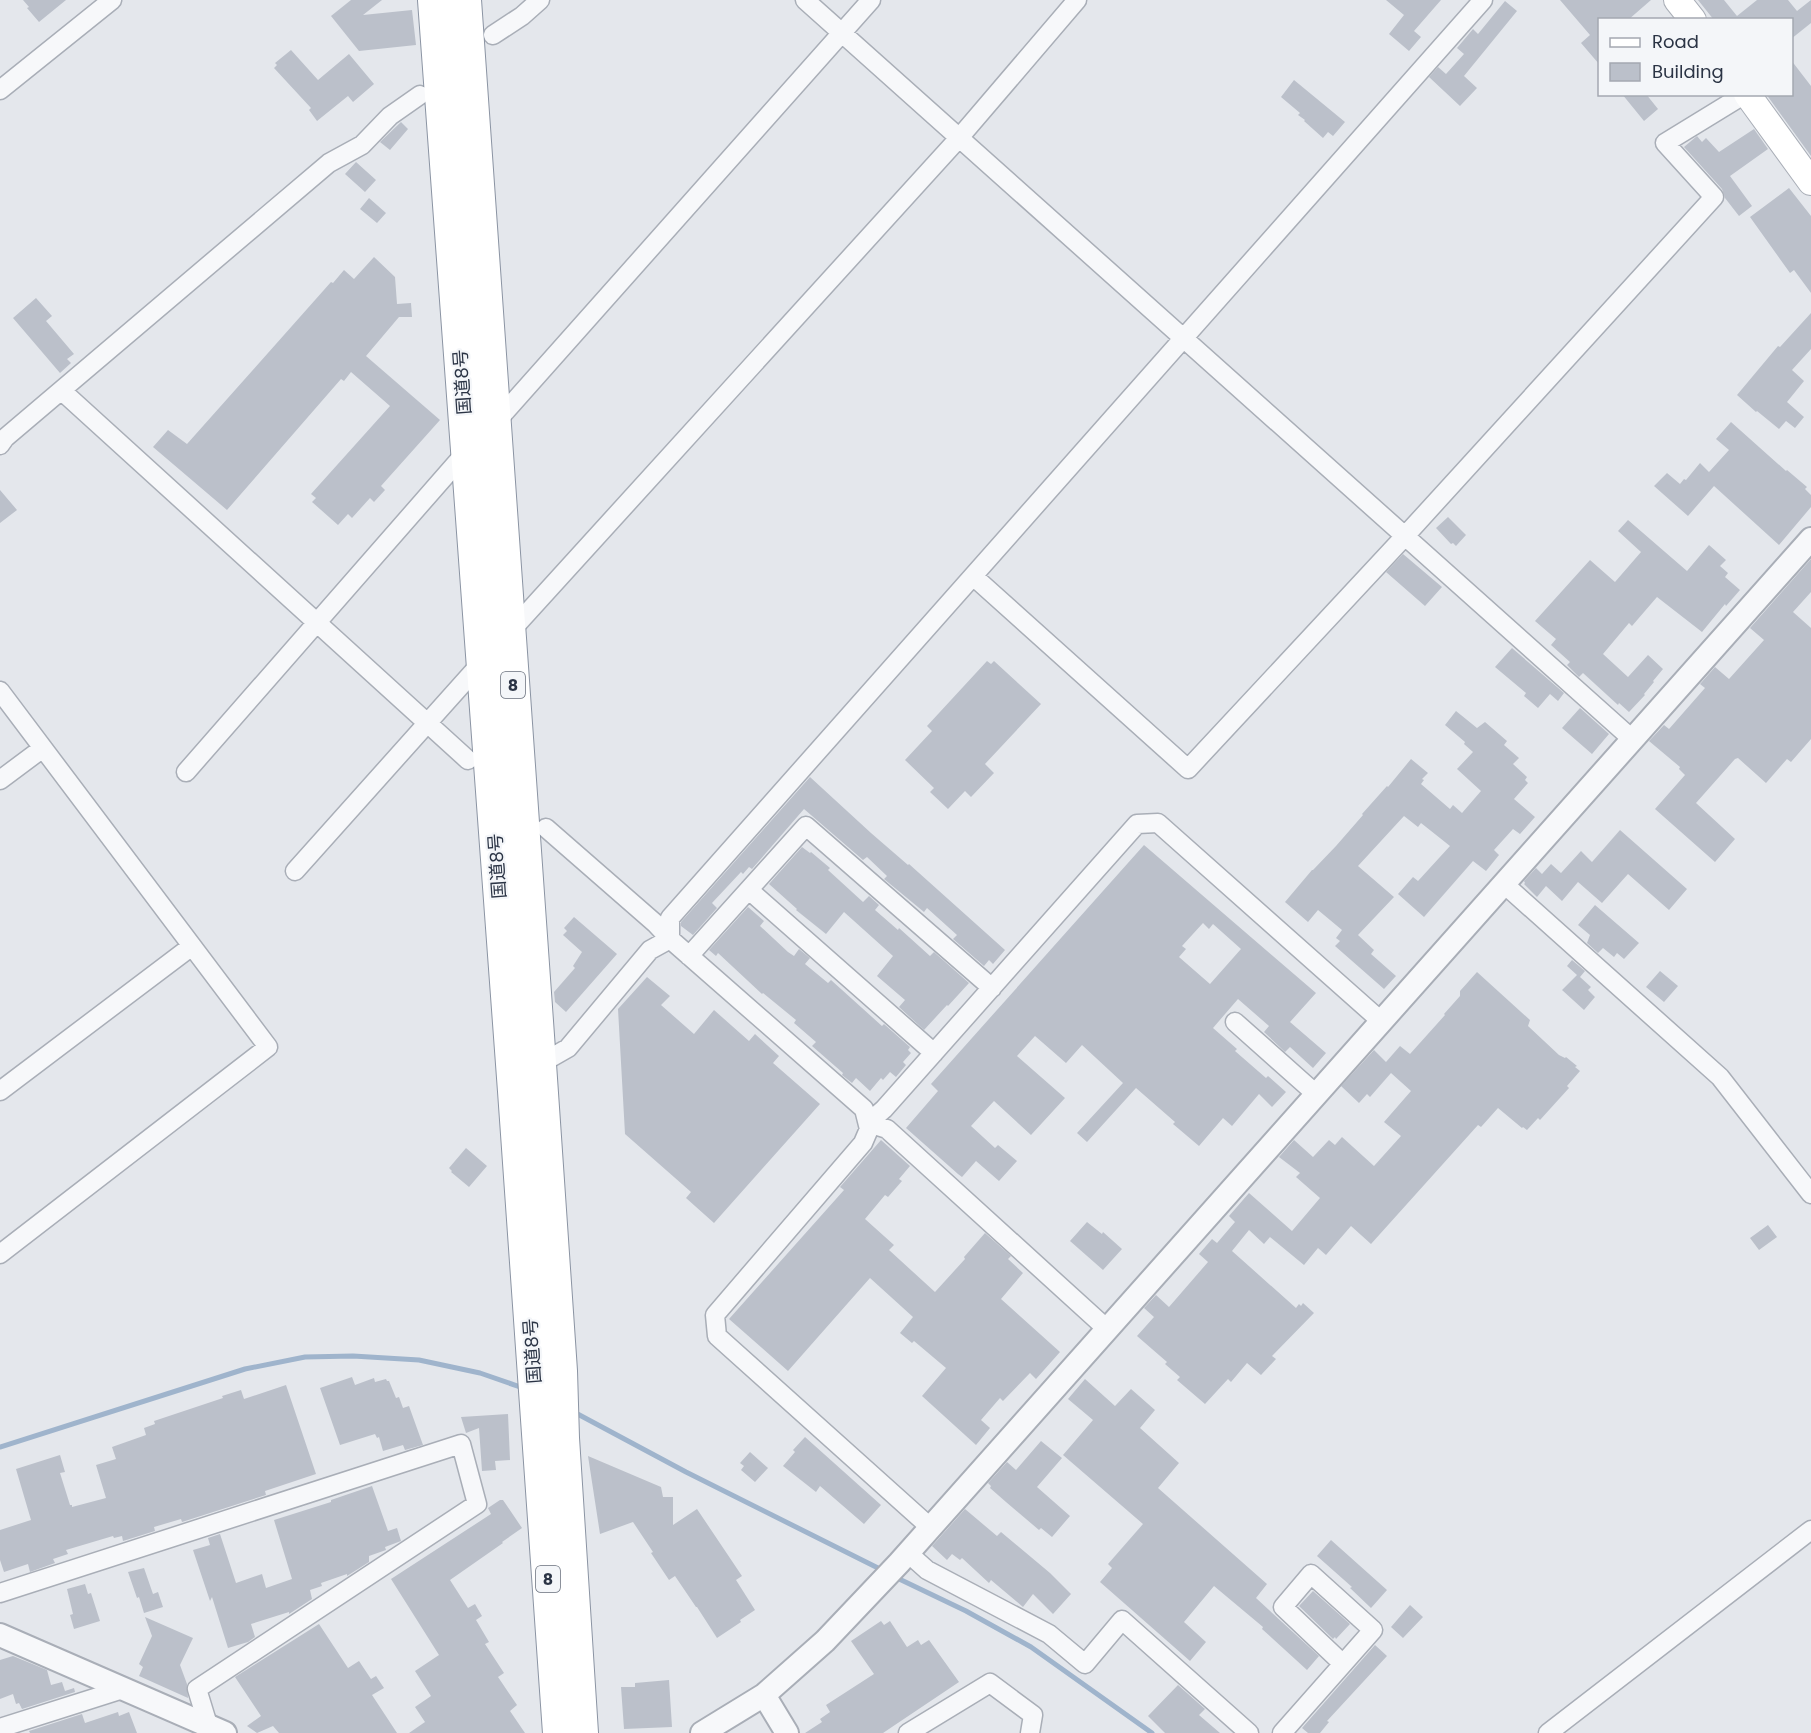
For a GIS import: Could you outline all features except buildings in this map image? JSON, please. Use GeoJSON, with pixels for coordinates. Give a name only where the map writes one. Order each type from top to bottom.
{"type":"FeatureCollection","features":[{"type":"Feature","properties":{"kind":"highway","name":"国道8号"},"geometry":{"type":"LineString","coordinates":[[434,0],[482,662],[547,1367]]}},
{"type":"Feature","properties":{"kind":"highway","name":"国道8号"},"geometry":{"type":"LineString","coordinates":[[465,0],[540,1064],[559,1733]]}},
{"type":"Feature","properties":{"kind":"highway","name":"国道8号"},"geometry":{"type":"LineString","coordinates":[[550,1432],[582,1733]]}},
{"type":"Feature","properties":{"kind":"main road"},"geometry":{"type":"LineString","coordinates":[[1677,0],[1691,18]]}},
{"type":"Feature","properties":{"kind":"main road"},"geometry":{"type":"LineString","coordinates":[[1747,96],[1811,182]]}},
{"type":"Feature","properties":{"kind":"street"},"geometry":{"type":"LineString","coordinates":[[0,90],[112,0]]}},
{"type":"Feature","properties":{"kind":"street"},"geometry":{"type":"LineString","coordinates":[[493,35],[522,16],[540,0]]}},
{"type":"Feature","properties":{"kind":"street"},"geometry":{"type":"LineString","coordinates":[[805,0],[1632,738]]}},
{"type":"Feature","properties":{"kind":"street"},"geometry":{"type":"LineString","coordinates":[[495,423],[870,0]]}},
{"type":"Feature","properties":{"kind":"street"},"geometry":{"type":"LineString","coordinates":[[509,633],[959,138],[1077,0]]}},
{"type":"Feature","properties":{"kind":"street"},"geometry":{"type":"LineString","coordinates":[[670,939],[670,918],[1483,0]]}},
{"type":"Feature","properties":{"kind":"street"},"geometry":{"type":"LineString","coordinates":[[0,445],[5,438],[329,163],[362,145],[390,116],[420,95]]}},
{"type":"Feature","properties":{"kind":"street"},"geometry":{"type":"LineString","coordinates":[[973,576],[1188,769],[1405,536],[1714,197],[1665,142],[1743,96]]}},
{"type":"Feature","properties":{"kind":"street"},"geometry":{"type":"LineString","coordinates":[[62,391],[468,760]]}},
{"type":"Feature","properties":{"kind":"street"},"geometry":{"type":"LineString","coordinates":[[186,772],[467,451]]}},
{"type":"Feature","properties":{"kind":"street"},"geometry":{"type":"LineString","coordinates":[[702,1733],[764,1695],[825,1641],[897,1565],[1811,539]]}},
{"type":"Feature","properties":{"kind":"street"},"geometry":{"type":"LineString","coordinates":[[295,871],[482,662]]}},
{"type":"Feature","properties":{"kind":"street"},"geometry":{"type":"LineString","coordinates":[[0,691],[268,1047],[0,1254]]}},
{"type":"Feature","properties":{"kind":"street"},"geometry":{"type":"LineString","coordinates":[[0,780],[43,748]]}},
{"type":"Feature","properties":{"kind":"street"},"geometry":{"type":"LineString","coordinates":[[867,1123],[884,1109],[1137,824],[1158,823],[1381,1021]]}},
{"type":"Feature","properties":{"kind":"street"},"geometry":{"type":"LineString","coordinates":[[689,956],[806,826],[992,988]]}},
{"type":"Feature","properties":{"kind":"street"},"geometry":{"type":"LineString","coordinates":[[546,828],[864,1109],[869,1129],[863,1143],[715,1315],[717,1336],[930,1528]]}},
{"type":"Feature","properties":{"kind":"street"},"geometry":{"type":"LineString","coordinates":[[1503,883],[1720,1077],[1811,1194]]}},
{"type":"Feature","properties":{"kind":"street"},"geometry":{"type":"LineString","coordinates":[[749,890],[934,1053]]}},
{"type":"Feature","properties":{"kind":"street"},"geometry":{"type":"LineString","coordinates":[[540,1064],[568,1048],[650,950],[670,939]]}},
{"type":"Feature","properties":{"kind":"street"},"geometry":{"type":"LineString","coordinates":[[0,1091],[192,946]]}},
{"type":"Feature","properties":{"kind":"street"},"geometry":{"type":"LineString","coordinates":[[1235,1022],[1316,1094]]}},
{"type":"Feature","properties":{"kind":"street"},"geometry":{"type":"LineString","coordinates":[[867,1123],[887,1129],[1107,1329]]}},
{"type":"Feature","properties":{"kind":"street"},"geometry":{"type":"LineString","coordinates":[[0,1593],[461,1444],[477,1504],[197,1689],[217,1729]]}},
{"type":"Feature","properties":{"kind":"street"},"geometry":{"type":"LineString","coordinates":[[1548,1733],[1811,1530]]}},
{"type":"Feature","properties":{"kind":"street"},"geometry":{"type":"LineString","coordinates":[[897,1565],[927,1570],[1049,1634],[1085,1664],[1122,1620],[1249,1733]]}},
{"type":"Feature","properties":{"kind":"street"},"geometry":{"type":"LineString","coordinates":[[1282,1733],[1343,1664],[1373,1630],[1311,1574],[1283,1607],[1343,1664]]}},
{"type":"Feature","properties":{"kind":"street"},"geometry":{"type":"LineString","coordinates":[[0,1635],[217,1729]]}},
{"type":"Feature","properties":{"kind":"street"},"geometry":{"type":"LineString","coordinates":[[908,1733],[990,1683],[1034,1715],[1030,1733]]}},
{"type":"Feature","properties":{"kind":"street"},"geometry":{"type":"LineString","coordinates":[[0,1728],[123,1689]]}},
{"type":"Feature","properties":{"kind":"street"},"geometry":{"type":"LineString","coordinates":[[764,1695],[787,1733]]}},
{"type":"Feature","properties":{"kind":"waterway"},"geometry":{"type":"LineString","coordinates":[[0,1447],[245,1369],[305,1357],[353,1356],[419,1360],[480,1373],[526,1389]]}},
{"type":"Feature","properties":{"kind":"waterway"},"geometry":{"type":"LineString","coordinates":[[572,1411],[686,1472],[884,1571]]}},
{"type":"Feature","properties":{"kind":"waterway"},"geometry":{"type":"LineString","coordinates":[[895,1577],[966,1611],[1031,1647],[1152,1733]]}}]}
